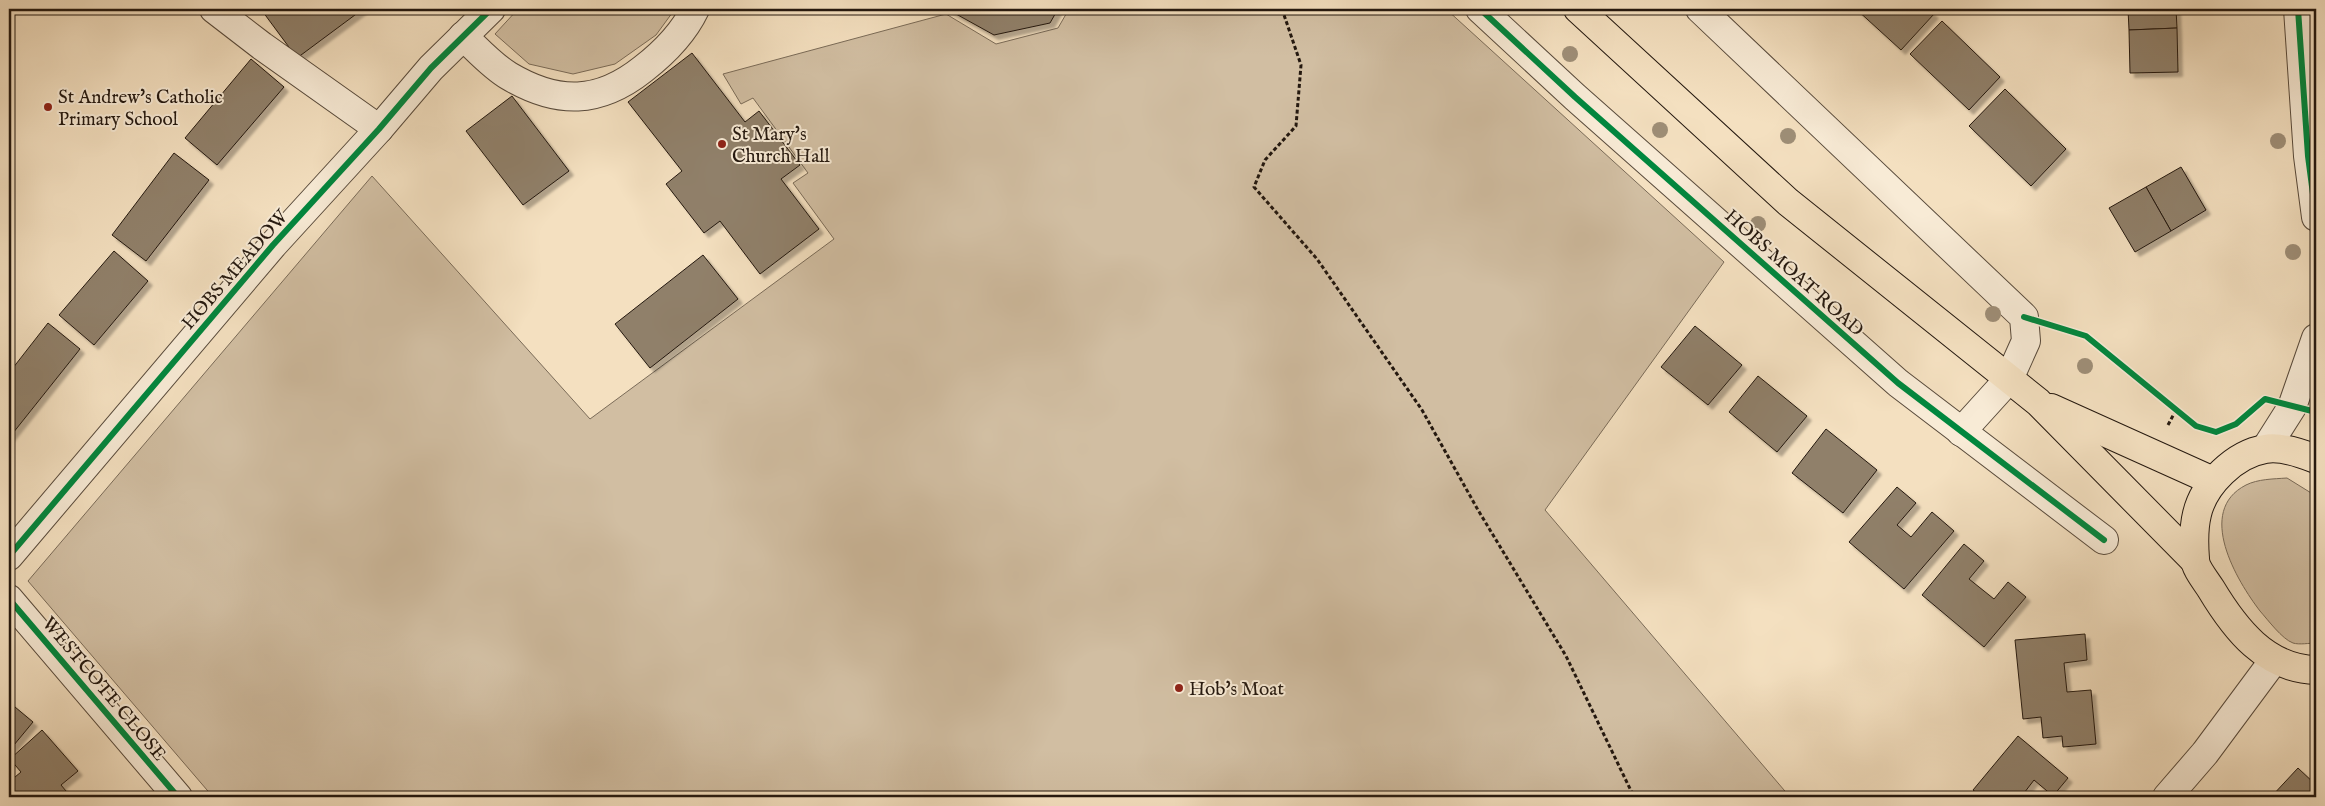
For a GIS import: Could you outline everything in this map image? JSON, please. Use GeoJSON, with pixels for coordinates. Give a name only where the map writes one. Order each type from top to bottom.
{"type":"FeatureCollection","features":[{"type":"Feature","properties":{"kind":"main road"},"geometry":{"type":"LineString","coordinates":[[1578,9],[1788,202],[2038,402],[2195,561],[2222,608],[2242,635],[2274,660],[2302,670],[2316,670]]}},
{"type":"Feature","properties":{"kind":"main road"},"geometry":{"type":"LineString","coordinates":[[2038,402],[2213,481]]}},
{"type":"Feature","properties":{"kind":"main road"},"geometry":{"type":"LineString","coordinates":[[2195,561],[2197,513],[2213,481],[2246,454],[2266,448],[2296,451],[2316,459]]}},
{"type":"Feature","properties":{"kind":"street"},"geometry":{"type":"LineString","coordinates":[[214,9],[262,46],[379,129]]}},
{"type":"Feature","properties":{"kind":"street","name":"HOBS MEADOW"},"geometry":{"type":"LineString","coordinates":[[9,556],[273,245],[379,129],[431,68],[490,9]]}},
{"type":"Feature","properties":{"kind":"street"},"geometry":{"type":"LineString","coordinates":[[463,36],[508,76],[540,92],[565,98],[605,92],[629,80],[672,44],[687,25],[695,9]]}},
{"type":"Feature","properties":{"kind":"street","name":"HOBS MOAT ROAD"},"geometry":{"type":"LineString","coordinates":[[1480,9],[1582,104],[1898,383],[2104,540]]}},
{"type":"Feature","properties":{"kind":"street"},"geometry":{"type":"LineString","coordinates":[[1700,9],[2024,317],[2026,341],[2008,378],[1961,432]]}},
{"type":"Feature","properties":{"kind":"street"},"geometry":{"type":"LineString","coordinates":[[2298,9],[2308,156],[2316,217]]}},
{"type":"Feature","properties":{"kind":"street"},"geometry":{"type":"LineString","coordinates":[[2266,448],[2292,407],[2316,338]]}},
{"type":"Feature","properties":{"kind":"street","name":"WESTCOTE CLOSE"},"geometry":{"type":"LineString","coordinates":[[9,599],[178,797]]}},
{"type":"Feature","properties":{"kind":"street"},"geometry":{"type":"LineString","coordinates":[[2167,797],[2205,752],[2274,660]]}},
{"type":"Feature","properties":{"kind":"path"},"geometry":{"type":"LineString","coordinates":[[1282,9],[1301,65],[1296,126],[1265,160],[1254,187],[1317,260],[1422,410],[1478,510],[1566,656],[1634,797]]}},
{"type":"Feature","properties":{"kind":"path"},"geometry":{"type":"LineString","coordinates":[[2168,404],[2183,416]]}},
{"type":"Feature","properties":{"kind":"shaded area"},"geometry":{"type":"Polygon","coordinates":[[[518,9],[675,9],[656,35],[615,64],[573,74],[529,64],[495,34],[518,9]]]}},
{"type":"Feature","properties":{"kind":"shaded area"},"geometry":{"type":"Polygon","coordinates":[[[1069,9],[1446,9],[1724,262],[1545,510],[1790,797],[213,797],[28,581],[372,176],[590,419],[834,239],[793,183],[808,173],[753,98],[741,104],[723,74],[946,14],[996,44],[1058,28],[1069,9]]]}},
{"type":"Feature","properties":{"kind":"shaded area"},"geometry":{"type":"Polygon","coordinates":[[[2287,478],[2316,496],[2316,643],[2293,643],[2284,638],[2275,629],[2260,611],[2241,582],[2225,546],[2222,528],[2223,511],[2231,497],[2251,483],[2261,480],[2287,478]]]}},
{"type":"Feature","properties":{"kind":"building"},"geometry":{"type":"Polygon","coordinates":[[[268,9],[363,9],[297,58],[263,12],[268,9]]]}},
{"type":"Feature","properties":{"kind":"building"},"geometry":{"type":"Polygon","coordinates":[[[947,9],[1058,9],[1050,23],[994,35],[947,9]]]}},
{"type":"Feature","properties":{"kind":"building"},"geometry":{"type":"Polygon","coordinates":[[[1856,9],[1928,9],[1934,14],[1901,50],[1856,9]]]}},
{"type":"Feature","properties":{"kind":"building"},"geometry":{"type":"Polygon","coordinates":[[[2128,9],[2176,9],[2177,28],[2129,30],[2128,9]]]}},
{"type":"Feature","properties":{"kind":"building"},"geometry":{"type":"Polygon","coordinates":[[[1942,21],[2000,77],[1969,110],[1910,54],[1942,21]]]}},
{"type":"Feature","properties":{"kind":"building"},"geometry":{"type":"Polygon","coordinates":[[[2177,28],[2178,72],[2130,73],[2129,30],[2177,28]]]}},
{"type":"Feature","properties":{"kind":"building","name":"St Mary's Church Hall"},"geometry":{"type":"Polygon","coordinates":[[[692,53],[745,122],[759,111],[800,165],[781,179],[819,229],[760,274],[720,221],[704,233],[666,184],[682,171],[628,102],[692,53]]]}},
{"type":"Feature","properties":{"kind":"building"},"geometry":{"type":"Polygon","coordinates":[[[251,59],[284,87],[217,165],[185,138],[251,59]]]}},
{"type":"Feature","properties":{"kind":"building"},"geometry":{"type":"Polygon","coordinates":[[[2005,89],[2066,149],[2031,186],[1969,126],[2005,89]]]}},
{"type":"Feature","properties":{"kind":"building"},"geometry":{"type":"Polygon","coordinates":[[[512,96],[569,171],[523,205],[466,131],[512,96]]]}},
{"type":"Feature","properties":{"kind":"building"},"geometry":{"type":"Polygon","coordinates":[[[174,153],[209,180],[146,261],[112,235],[174,153]]]}},
{"type":"Feature","properties":{"kind":"building"},"geometry":{"type":"Polygon","coordinates":[[[2181,167],[2206,210],[2171,231],[2146,187],[2181,167]]]}},
{"type":"Feature","properties":{"kind":"building"},"geometry":{"type":"Polygon","coordinates":[[[2146,187],[2171,231],[2135,252],[2109,208],[2146,187]]]}},
{"type":"Feature","properties":{"kind":"building"},"geometry":{"type":"Polygon","coordinates":[[[114,251],[148,281],[94,345],[59,315],[114,251]]]}},
{"type":"Feature","properties":{"kind":"building"},"geometry":{"type":"Polygon","coordinates":[[[703,255],[738,299],[650,368],[615,324],[703,255]]]}},
{"type":"Feature","properties":{"kind":"building"},"geometry":{"type":"Polygon","coordinates":[[[48,323],[80,349],[9,438],[9,373],[48,323]]]}},
{"type":"Feature","properties":{"kind":"building"},"geometry":{"type":"Polygon","coordinates":[[[1695,326],[1742,365],[1708,405],[1661,367],[1695,326]]]}},
{"type":"Feature","properties":{"kind":"building"},"geometry":{"type":"Polygon","coordinates":[[[1758,376],[1807,416],[1777,452],[1729,412],[1758,376]]]}},
{"type":"Feature","properties":{"kind":"building"},"geometry":{"type":"Polygon","coordinates":[[[1826,429],[1877,470],[1843,513],[1792,473],[1826,429]]]}},
{"type":"Feature","properties":{"kind":"building"},"geometry":{"type":"Polygon","coordinates":[[[1897,487],[1916,503],[1897,525],[1911,537],[1932,512],[1954,531],[1904,589],[1849,542],[1897,487]]]}},
{"type":"Feature","properties":{"kind":"building"},"geometry":{"type":"Polygon","coordinates":[[[1964,544],[1984,561],[1969,579],[1994,599],[2008,582],[2026,597],[1984,647],[1922,595],[1964,544]]]}},
{"type":"Feature","properties":{"kind":"building"},"geometry":{"type":"Polygon","coordinates":[[[2085,634],[2087,660],[2064,663],[2067,692],[2091,690],[2096,744],[2063,747],[2062,736],[2043,738],[2041,717],[2023,719],[2015,640],[2085,634]]]}},
{"type":"Feature","properties":{"kind":"building"},"geometry":{"type":"Polygon","coordinates":[[[9,702],[33,722],[9,751],[9,702]]]}},
{"type":"Feature","properties":{"kind":"building"},"geometry":{"type":"Polygon","coordinates":[[[42,730],[78,771],[61,785],[71,797],[19,797],[9,786],[9,782],[21,772],[10,759],[42,730]]]}},
{"type":"Feature","properties":{"kind":"building"},"geometry":{"type":"Polygon","coordinates":[[[2018,736],[2068,778],[2053,796],[2034,780],[2021,797],[1982,797],[1973,790],[2018,736]]]}},
{"type":"Feature","properties":{"kind":"building"},"geometry":{"type":"Polygon","coordinates":[[[2298,768],[2316,785],[2316,797],[2271,797],[2298,768]]]}},
{"type":"Feature","properties":{"kind":"cycle path"},"geometry":{"type":"LineString","coordinates":[[9,556],[273,245],[379,129],[431,68],[491,9]]}},
{"type":"Feature","properties":{"kind":"cycle path"},"geometry":{"type":"LineString","coordinates":[[1480,9],[1575,97],[1898,383],[2104,540]]}},
{"type":"Feature","properties":{"kind":"cycle path"},"geometry":{"type":"LineString","coordinates":[[2298,9],[2308,156],[2316,217]]}},
{"type":"Feature","properties":{"kind":"cycle path"},"geometry":{"type":"LineString","coordinates":[[2024,317],[2086,336],[2196,426],[2216,432],[2236,424],[2265,399],[2316,412]]}},
{"type":"Feature","properties":{"kind":"cycle path"},"geometry":{"type":"LineString","coordinates":[[9,599],[178,797]]}},
{"type":"Feature","properties":{"kind":"place","name":"St Andrew's Catholic Primary School"},"geometry":{"type":"Point","coordinates":[48,107]}},
{"type":"Feature","properties":{"kind":"place","name":"St Mary's Church Hall"},"geometry":{"type":"Point","coordinates":[722,144]}},
{"type":"Feature","properties":{"kind":"place","name":"Hob's Moat"},"geometry":{"type":"Point","coordinates":[1179,688]}}]}
